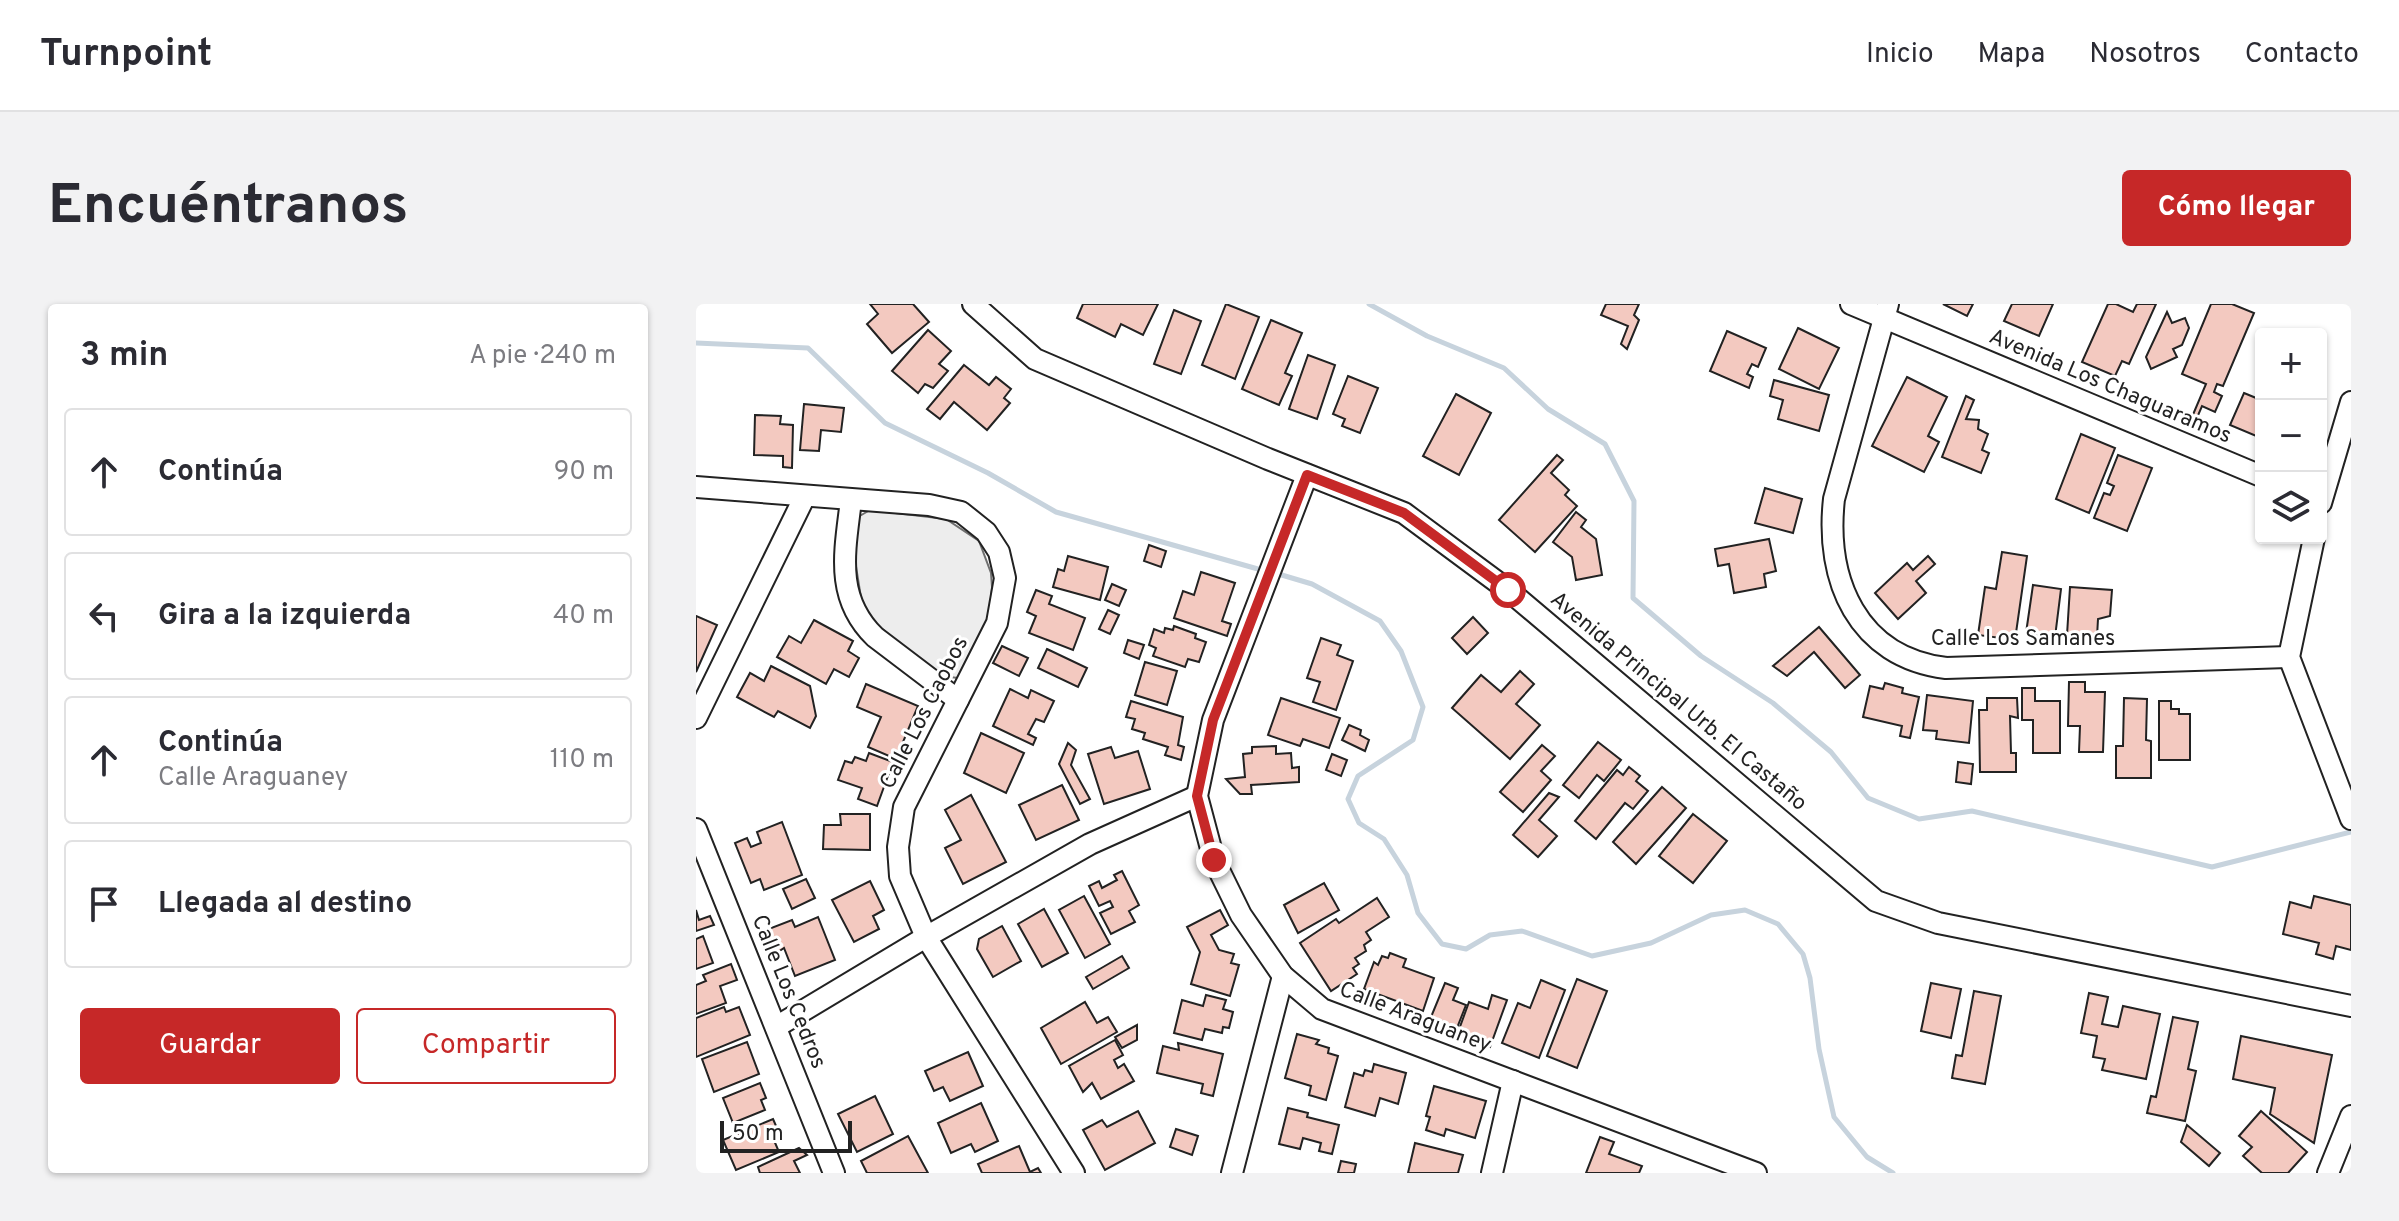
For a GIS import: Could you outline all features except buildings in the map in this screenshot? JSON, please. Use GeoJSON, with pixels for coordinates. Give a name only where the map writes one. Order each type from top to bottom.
{"type":"FeatureCollection","features":[{"type":"Feature","properties":{"kind":"street","name":"Avenida Principal Urb. El Castaño"},"geometry":{"type":"LineString","coordinates":[[973,304],[1035,359],[1404,513],[1508,590],[1876,901],[1938,923],[2351,1006]]}},
{"type":"Feature","properties":{"kind":"street","name":"Avenida Los Chaguaramos"},"geometry":{"type":"LineString","coordinates":[[1851,304],[1886,311],[2255,473]]}},
{"type":"Feature","properties":{"kind":"street","name":"Calle Los Samanes"},"geometry":{"type":"LineString","coordinates":[[1886,311],[1834,499],[1831,545],[1835,571],[1848,601],[1884,643],[1917,662],[1946,668],[2289,657]]}},
{"type":"Feature","properties":{"kind":"street"},"geometry":{"type":"LineString","coordinates":[[2327,482],[2351,402]]}},
{"type":"Feature","properties":{"kind":"street","name":"Calle Araguaney"},"geometry":{"type":"LineString","coordinates":[[1307,475],[1213,720],[1197,796],[1214,860],[1241,915],[1283,976],[1322,1009],[1756,1173]]}},
{"type":"Feature","properties":{"kind":"street","name":"Calle Los Caobos"},"geometry":{"type":"LineString","coordinates":[[696,487],[929,505],[961,512],[986,532],[999,552],[1005,578],[997,623],[904,807],[898,847],[900,876],[926,937],[1074,1173]]}},
{"type":"Feature","properties":{"kind":"street"},"geometry":{"type":"LineString","coordinates":[[696,718],[805,496]]}},
{"type":"Feature","properties":{"kind":"street"},"geometry":{"type":"LineString","coordinates":[[851,500],[844,552],[845,582],[851,607],[875,637],[958,700]]}},
{"type":"Feature","properties":{"kind":"street"},"geometry":{"type":"LineString","coordinates":[[2313,544],[2289,657],[2351,819]]}},
{"type":"Feature","properties":{"kind":"street"},"geometry":{"type":"LineString","coordinates":[[776,1027],[1090,844],[1197,796]]}},
{"type":"Feature","properties":{"kind":"street","name":"Calle Los Cedros"},"geometry":{"type":"LineString","coordinates":[[696,829],[834,1173]]}},
{"type":"Feature","properties":{"kind":"street"},"geometry":{"type":"LineString","coordinates":[[1232,1173],[1283,976]]}},
{"type":"Feature","properties":{"kind":"street"},"geometry":{"type":"LineString","coordinates":[[1492,1173],[1513,1081]]}},
{"type":"Feature","properties":{"kind":"street"},"geometry":{"type":"LineString","coordinates":[[2328,1173],[2351,1116]]}},
{"type":"Feature","properties":{"kind":"shaded area"},"geometry":{"type":"Polygon","coordinates":[[[870,510],[946,519],[979,541],[991,573],[989,619],[968,668],[958,678],[941,676],[912,656],[869,617],[862,604],[854,554],[858,517],[870,510]]]}},
{"type":"Feature","properties":{"kind":"waterway"},"geometry":{"type":"LineString","coordinates":[[1369,304],[1427,336],[1504,368],[1548,409],[1605,444],[1634,501],[1633,598],[1701,656],[1773,703],[1831,752],[1868,798],[1919,819],[1972,811],[2212,867],[2351,832]]}},
{"type":"Feature","properties":{"kind":"waterway"},"geometry":{"type":"LineString","coordinates":[[696,343],[808,348],[885,423],[988,473],[1056,512],[1265,571]]}},
{"type":"Feature","properties":{"kind":"waterway"},"geometry":{"type":"LineString","coordinates":[[1275,573],[1312,584],[1380,621],[1401,651],[1423,707],[1413,740],[1358,776],[1348,799],[1359,823],[1384,839],[1407,875],[1418,913],[1442,944],[1466,949],[1490,935],[1522,931],[1592,956],[1651,943],[1711,915],[1745,910],[1778,924],[1803,954],[1810,978],[1819,1049],[1834,1117],[1867,1157],[1893,1173]]}},
{"type":"Feature","properties":{"kind":"route"},"geometry":{"type":"LineString","coordinates":[[1214,860],[1197,796],[1213,720],[1307,475],[1404,513],[1508,590]]}}]}
